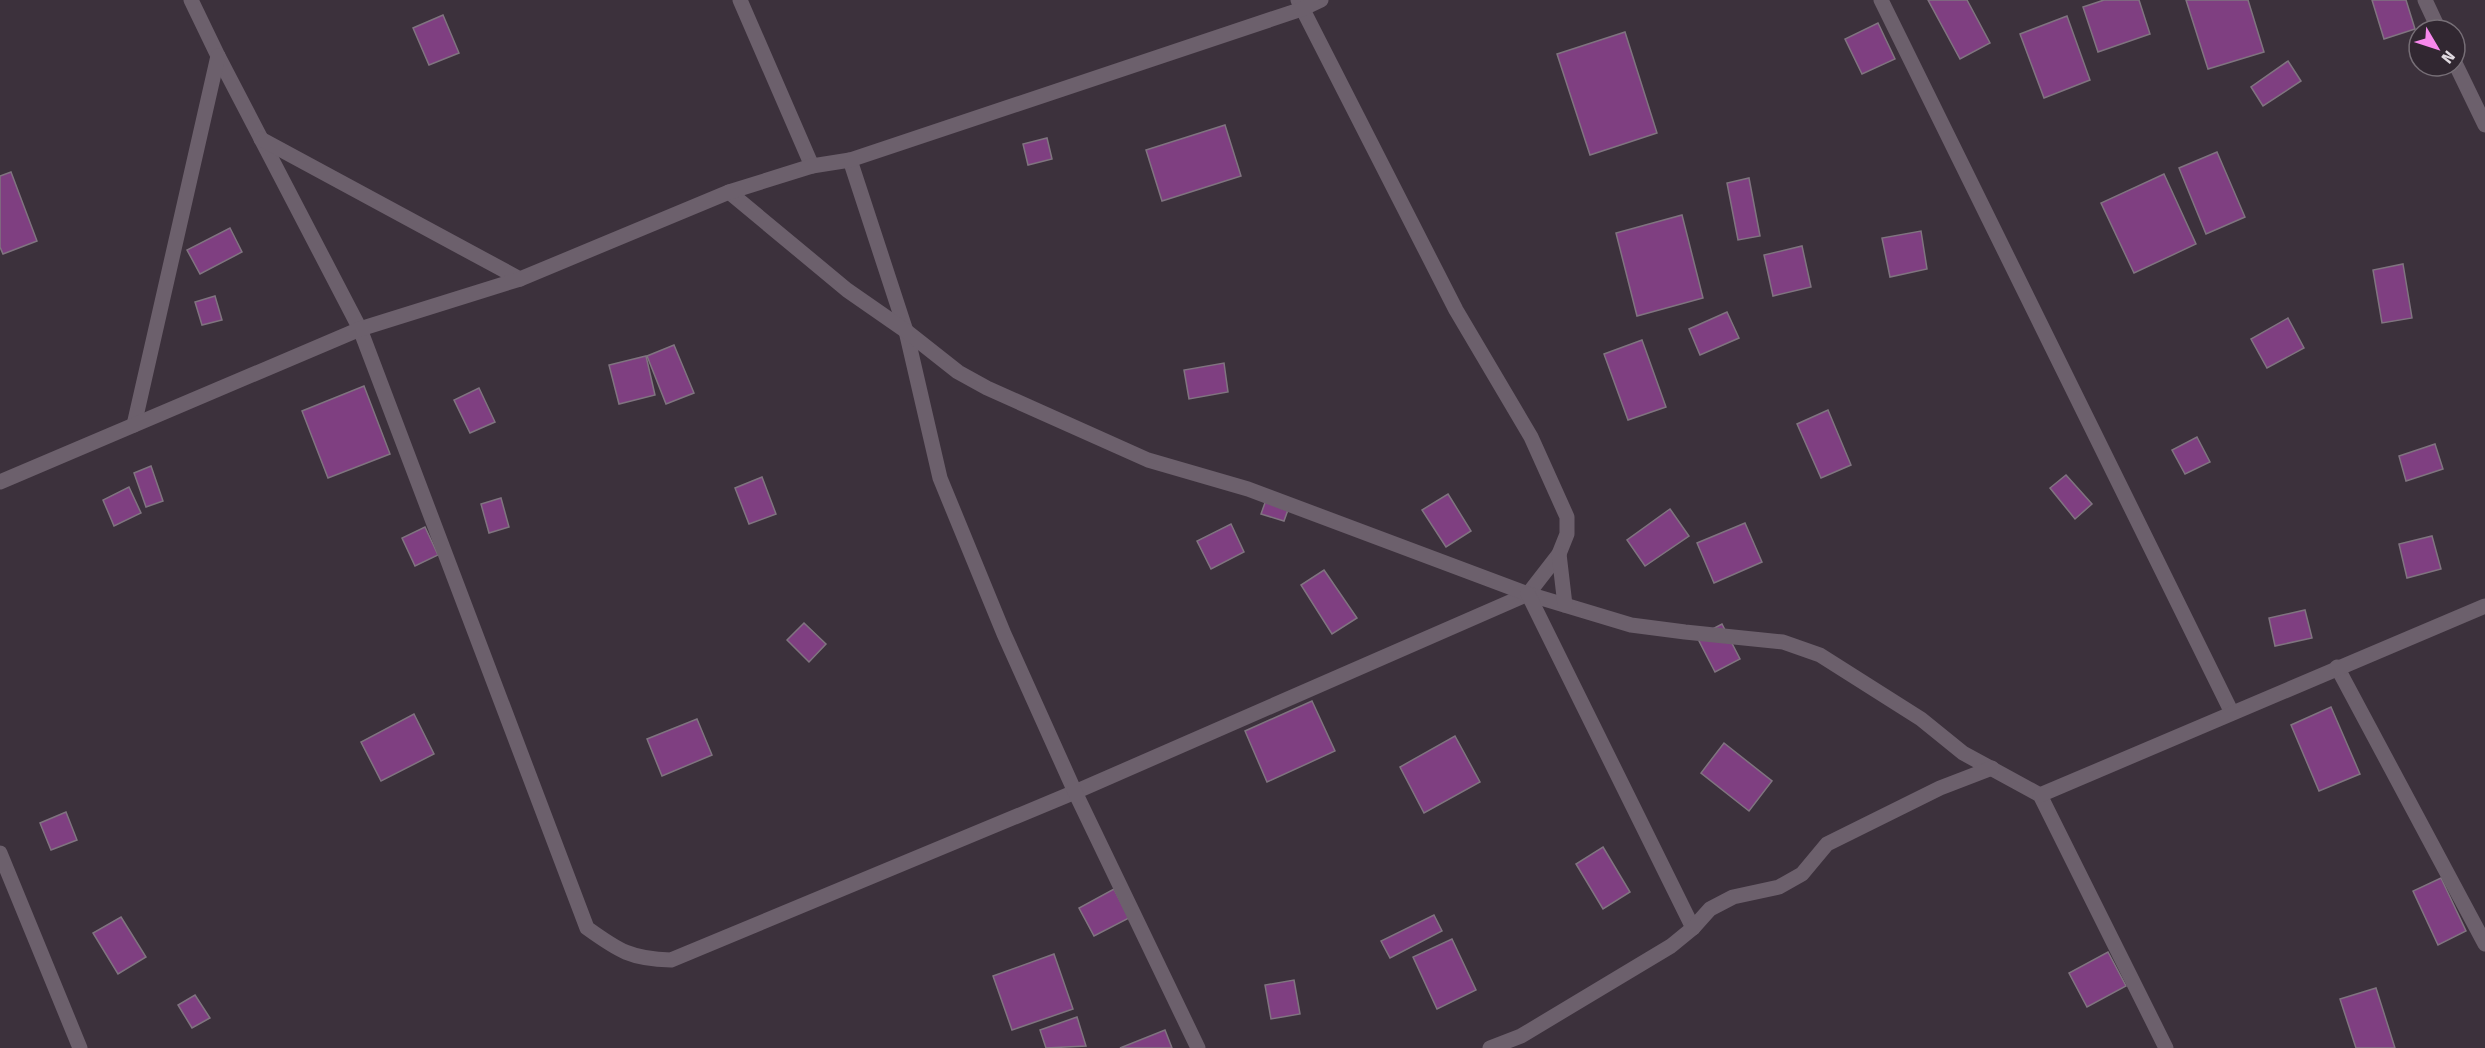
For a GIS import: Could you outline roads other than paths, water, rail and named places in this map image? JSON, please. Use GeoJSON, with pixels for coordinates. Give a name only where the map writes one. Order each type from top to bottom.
{"type":"FeatureCollection","features":[{"type":"Feature","properties":{"kind":"street"},"geometry":{"type":"LineString","coordinates":[[191,0],[360,329],[587,928],[618,950],[643,959],[671,960],[1075,792],[1528,594],[1559,554],[1567,534],[1567,517],[1531,437],[1456,310],[1300,4]]}},
{"type":"Feature","properties":{"kind":"street"},"geometry":{"type":"LineString","coordinates":[[740,0],[812,166]]}},
{"type":"Feature","properties":{"kind":"street"},"geometry":{"type":"LineString","coordinates":[[0,482],[360,329],[520,279],[729,192],[812,166],[850,160],[1300,4],[1321,0]]}},
{"type":"Feature","properties":{"kind":"street"},"geometry":{"type":"LineString","coordinates":[[1881,0],[2232,713]]}},
{"type":"Feature","properties":{"kind":"street"},"geometry":{"type":"LineString","coordinates":[[2425,0],[2433,18]]}},
{"type":"Feature","properties":{"kind":"street"},"geometry":{"type":"LineString","coordinates":[[134,425],[218,56]]}},
{"type":"Feature","properties":{"kind":"street"},"geometry":{"type":"LineString","coordinates":[[2462,78],[2485,125]]}},
{"type":"Feature","properties":{"kind":"street"},"geometry":{"type":"LineString","coordinates":[[261,139],[520,279]]}},
{"type":"Feature","properties":{"kind":"street"},"geometry":{"type":"LineString","coordinates":[[850,160],[906,331],[940,478],[1004,634],[1075,792],[1198,1048]]}},
{"type":"Feature","properties":{"kind":"street"},"geometry":{"type":"LineString","coordinates":[[729,192],[846,290],[906,331],[958,372],[987,388],[1148,460],[1248,489],[1528,594],[1631,625],[1685,633],[1784,642],[1820,655],[1921,719],[1964,753],[2040,795],[2166,1048]]}},
{"type":"Feature","properties":{"kind":"street"},"geometry":{"type":"LineString","coordinates":[[1559,554],[1566,605]]}},
{"type":"Feature","properties":{"kind":"street"},"geometry":{"type":"LineString","coordinates":[[1528,594],[1692,928]]}},
{"type":"Feature","properties":{"kind":"street"},"geometry":{"type":"LineString","coordinates":[[2040,795],[2485,606]]}},
{"type":"Feature","properties":{"kind":"street"},"geometry":{"type":"LineString","coordinates":[[2337,668],[2485,944]]}},
{"type":"Feature","properties":{"kind":"street"},"geometry":{"type":"LineString","coordinates":[[1490,1048],[1521,1036],[1611,984],[1671,946],[1710,909],[1733,897],[1779,887],[1802,874],[1827,844],[1940,788],[1992,768]]}},
{"type":"Feature","properties":{"kind":"street"},"geometry":{"type":"LineString","coordinates":[[0,853],[80,1048]]}}]}
